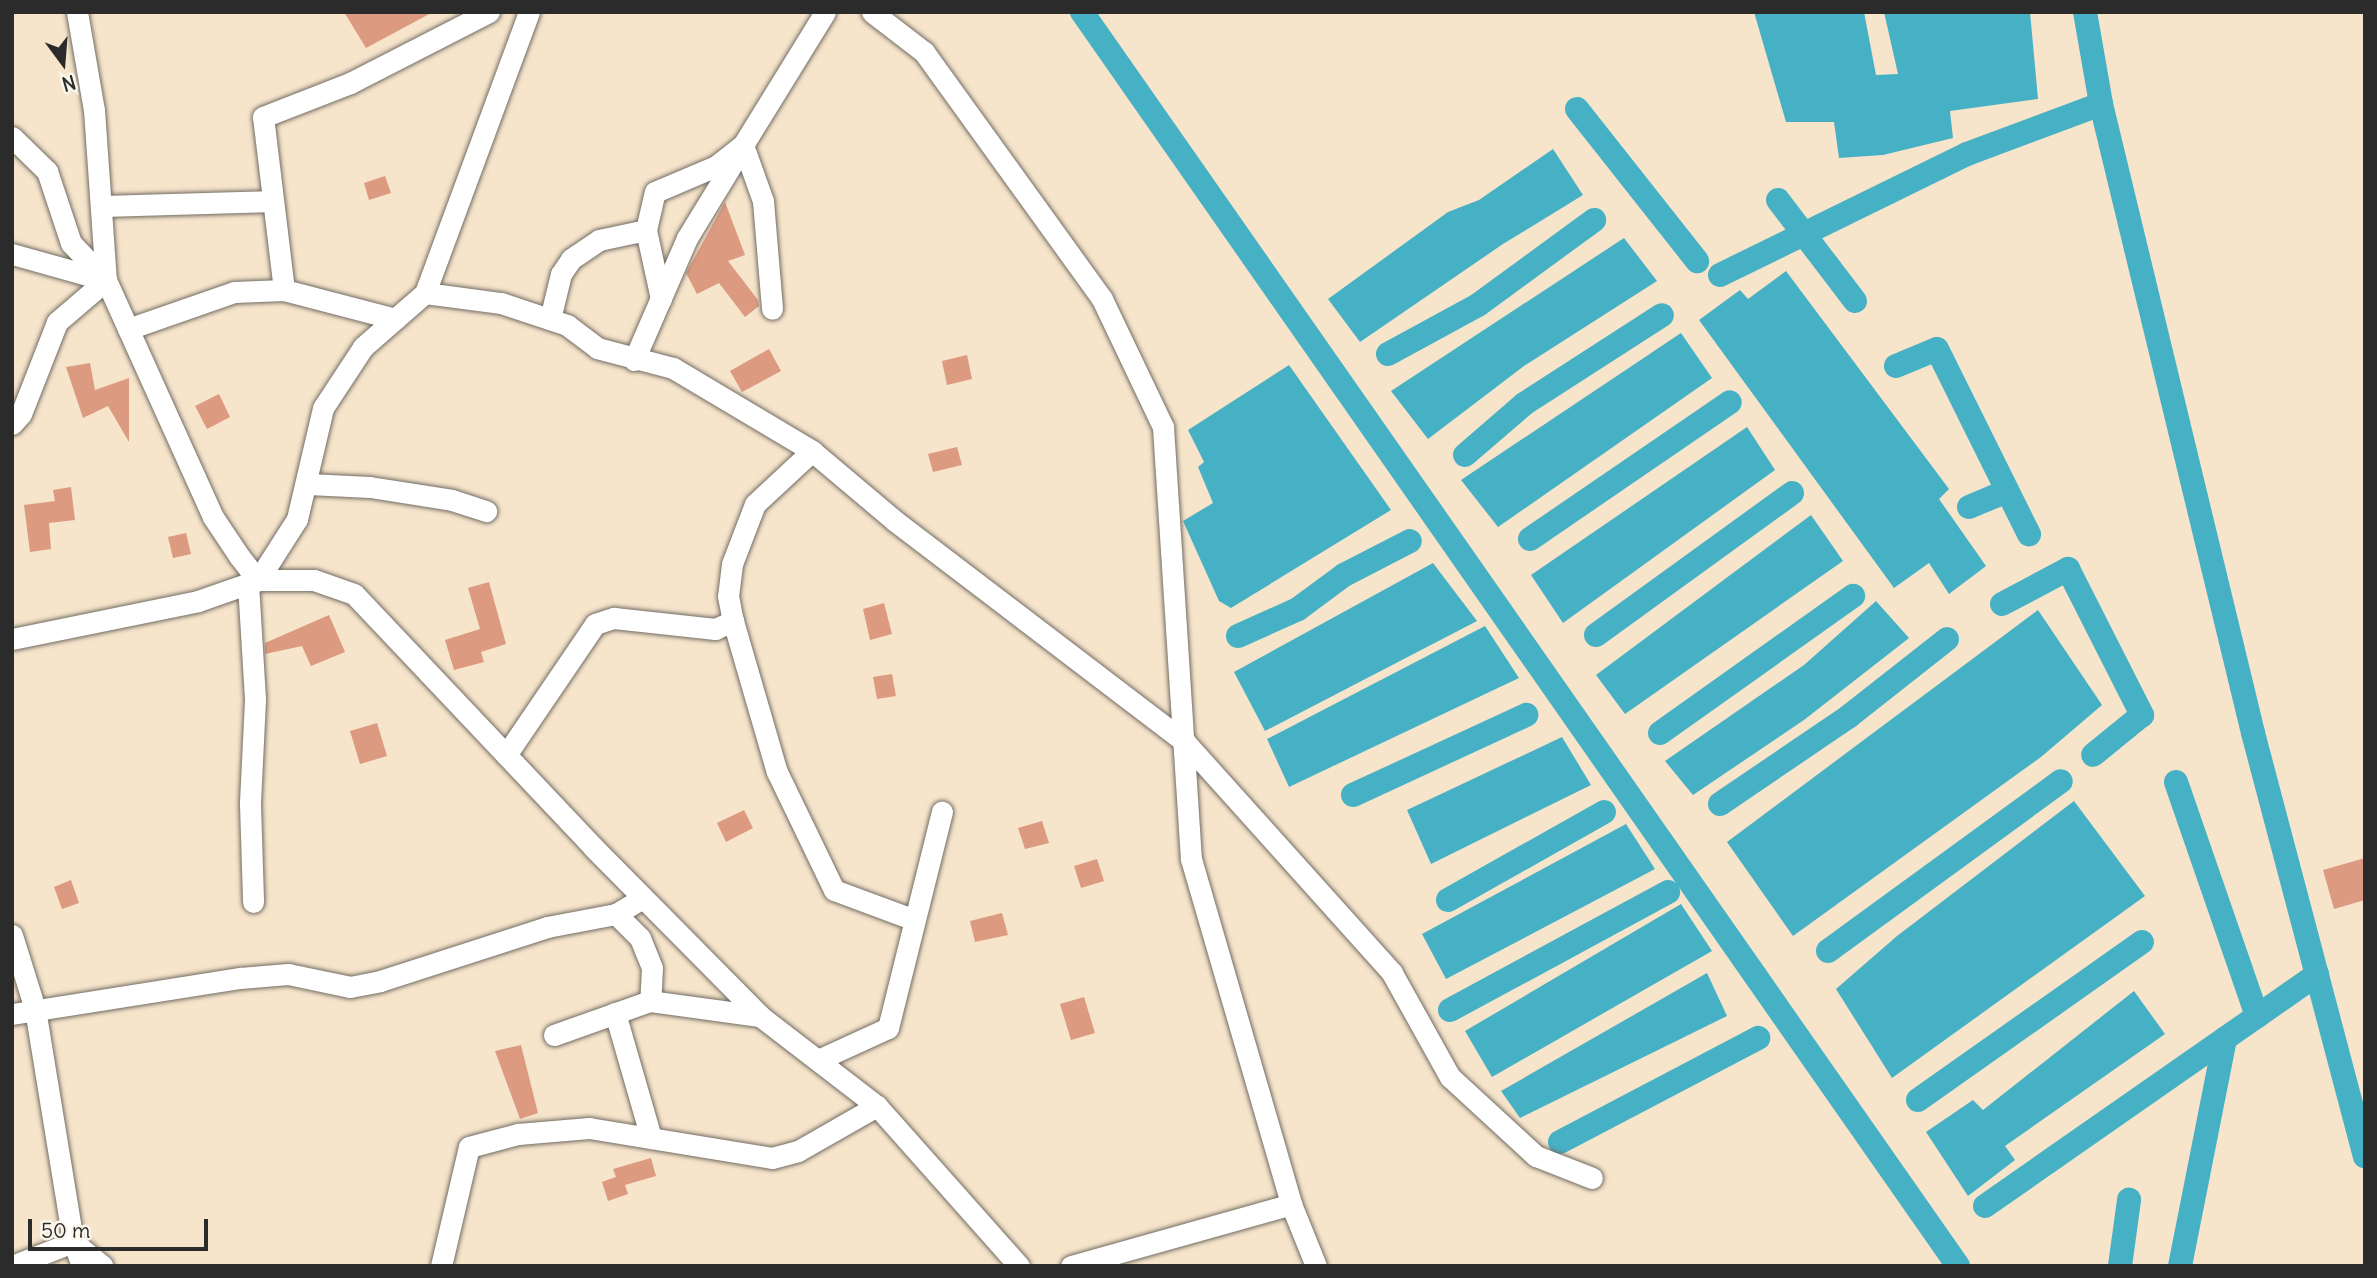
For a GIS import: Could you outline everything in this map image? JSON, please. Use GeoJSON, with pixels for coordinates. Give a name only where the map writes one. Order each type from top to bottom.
{"type":"FeatureCollection","features":[{"type":"Feature","properties":{"kind":"street"},"geometry":{"type":"LineString","coordinates":[[77,12],[94,110],[104,206],[106,281]]}},
{"type":"Feature","properties":{"kind":"street"},"geometry":{"type":"LineString","coordinates":[[284,290],[263,117],[350,83],[489,12]]}},
{"type":"Feature","properties":{"kind":"street"},"geometry":{"type":"LineString","coordinates":[[253,582],[297,519],[309,484],[323,408],[363,347],[425,293],[529,12]]}},
{"type":"Feature","properties":{"kind":"street"},"geometry":{"type":"LineString","coordinates":[[634,360],[687,237],[825,12]]}},
{"type":"Feature","properties":{"kind":"street"},"geometry":{"type":"LineString","coordinates":[[872,12],[924,52],[1102,299],[1163,427],[1191,859],[1292,1204],[1317,1266]]}},
{"type":"Feature","properties":{"kind":"street"},"geometry":{"type":"LineString","coordinates":[[12,137],[47,171],[71,243],[106,281],[213,517],[253,582],[255,700],[250,804],[253,902]]}},
{"type":"Feature","properties":{"kind":"street"},"geometry":{"type":"LineString","coordinates":[[661,299],[646,230],[655,192],[716,166],[743,145]]}},
{"type":"Feature","properties":{"kind":"street"},"geometry":{"type":"LineString","coordinates":[[743,145],[763,201],[772,309]]}},
{"type":"Feature","properties":{"kind":"street"},"geometry":{"type":"LineString","coordinates":[[104,206],[273,201]]}},
{"type":"Feature","properties":{"kind":"street"},"geometry":{"type":"LineString","coordinates":[[550,319],[561,274],[571,259],[600,240],[646,230]]}},
{"type":"Feature","properties":{"kind":"street"},"geometry":{"type":"LineString","coordinates":[[12,254],[106,281]]}},
{"type":"Feature","properties":{"kind":"street"},"geometry":{"type":"LineString","coordinates":[[12,424],[21,414],[57,322],[106,281]]}},
{"type":"Feature","properties":{"kind":"street"},"geometry":{"type":"LineString","coordinates":[[128,329],[234,292],[284,290],[396,319]]}},
{"type":"Feature","properties":{"kind":"street"},"geometry":{"type":"LineString","coordinates":[[425,293],[502,303],[567,325],[597,348],[634,360],[673,368],[811,451],[895,521],[1185,742],[1392,973],[1450,1077],[1536,1156],[1592,1178]]}},
{"type":"Feature","properties":{"kind":"street"},"geometry":{"type":"LineString","coordinates":[[811,451],[755,504],[732,564],[728,596],[733,621],[777,772],[834,890],[912,919]]}},
{"type":"Feature","properties":{"kind":"street"},"geometry":{"type":"LineString","coordinates":[[309,484],[370,486],[452,500],[486,511]]}},
{"type":"Feature","properties":{"kind":"street"},"geometry":{"type":"LineString","coordinates":[[12,639],[198,600],[253,582],[314,580],[354,594],[643,898],[761,1016],[877,1106],[1019,1266]]}},
{"type":"Feature","properties":{"kind":"street"},"geometry":{"type":"LineString","coordinates":[[506,755],[596,624],[614,618],[715,629],[733,621]]}},
{"type":"Feature","properties":{"kind":"street"},"geometry":{"type":"LineString","coordinates":[[818,1060],[888,1028],[912,919],[942,812]]}},
{"type":"Feature","properties":{"kind":"street"},"geometry":{"type":"LineString","coordinates":[[12,1014],[288,974],[350,987],[380,981],[547,927],[616,914],[643,898]]}},
{"type":"Feature","properties":{"kind":"street"},"geometry":{"type":"LineString","coordinates":[[616,914],[644,948],[652,968],[650,1001]]}},
{"type":"Feature","properties":{"kind":"street"},"geometry":{"type":"LineString","coordinates":[[12,935],[35,1009],[73,1242],[82,1266]]}},
{"type":"Feature","properties":{"kind":"street"},"geometry":{"type":"LineString","coordinates":[[554,1035],[650,1001],[761,1016]]}},
{"type":"Feature","properties":{"kind":"street"},"geometry":{"type":"LineString","coordinates":[[615,1013],[651,1138]]}},
{"type":"Feature","properties":{"kind":"street"},"geometry":{"type":"LineString","coordinates":[[441,1266],[469,1147],[518,1134],[589,1128],[772,1158],[798,1151],[877,1106]]}},
{"type":"Feature","properties":{"kind":"street"},"geometry":{"type":"LineString","coordinates":[[1071,1266],[1292,1204]]}},
{"type":"Feature","properties":{"kind":"street"},"geometry":{"type":"LineString","coordinates":[[12,1266],[73,1242]]}},
{"type":"Feature","properties":{"kind":"street"},"geometry":{"type":"LineString","coordinates":[[73,1242],[103,1266]]}},
{"type":"Feature","properties":{"kind":"water"},"geometry":{"type":"Polygon","coordinates":[[[1754,12],[1864,12],[1876,75],[1898,74],[1884,12],[2030,12],[2038,99],[1950,111],[1953,138],[1883,155],[1839,158],[1834,122],[1786,122],[1754,12]]]}},
{"type":"Feature","properties":{"kind":"water"},"geometry":{"type":"Polygon","coordinates":[[[1553,149],[1583,195],[1503,244],[1360,342],[1328,299],[1448,212],[1479,200],[1553,149]]]}},
{"type":"Feature","properties":{"kind":"water"},"geometry":{"type":"Polygon","coordinates":[[[1624,238],[1657,281],[1524,366],[1428,439],[1391,391],[1624,238]]]}},
{"type":"Feature","properties":{"kind":"water"},"geometry":{"type":"Polygon","coordinates":[[[1786,271],[1949,489],[1939,499],[1986,566],[1949,594],[1929,563],[1894,588],[1699,320],[1740,290],[1748,299],[1786,271]]]}},
{"type":"Feature","properties":{"kind":"water"},"geometry":{"type":"Polygon","coordinates":[[[1681,333],[1712,378],[1498,527],[1461,480],[1681,333]]]}},
{"type":"Feature","properties":{"kind":"water"},"geometry":{"type":"Polygon","coordinates":[[[1289,365],[1391,510],[1231,608],[1219,601],[1183,521],[1213,503],[1198,467],[1204,462],[1188,430],[1289,365]]]}},
{"type":"Feature","properties":{"kind":"water"},"geometry":{"type":"Polygon","coordinates":[[[1747,427],[1775,470],[1563,623],[1531,575],[1747,427]]]}},
{"type":"Feature","properties":{"kind":"water"},"geometry":{"type":"Polygon","coordinates":[[[1811,515],[1843,561],[1625,714],[1596,675],[1811,515]]]}},
{"type":"Feature","properties":{"kind":"water"},"geometry":{"type":"Polygon","coordinates":[[[1433,563],[1477,621],[1265,731],[1234,672],[1433,563]]]}},
{"type":"Feature","properties":{"kind":"water"},"geometry":{"type":"Polygon","coordinates":[[[1876,601],[1909,638],[1804,720],[1693,795],[1665,761],[1804,665],[1876,601]]]}},
{"type":"Feature","properties":{"kind":"water"},"geometry":{"type":"Polygon","coordinates":[[[2038,610],[2102,705],[2041,757],[1793,936],[1727,842],[2038,610]]]}},
{"type":"Feature","properties":{"kind":"water"},"geometry":{"type":"Polygon","coordinates":[[[1485,626],[1519,678],[1289,787],[1267,739],[1485,626]]]}},
{"type":"Feature","properties":{"kind":"water"},"geometry":{"type":"Polygon","coordinates":[[[1562,737],[1591,785],[1431,864],[1407,810],[1562,737]]]}},
{"type":"Feature","properties":{"kind":"water"},"geometry":{"type":"Polygon","coordinates":[[[2074,801],[2145,896],[1892,1078],[1836,989],[1897,936],[2074,801]]]}},
{"type":"Feature","properties":{"kind":"water"},"geometry":{"type":"Polygon","coordinates":[[[1626,824],[1655,869],[1446,979],[1422,934],[1626,824]]]}},
{"type":"Feature","properties":{"kind":"water"},"geometry":{"type":"Polygon","coordinates":[[[1681,904],[1712,951],[1492,1077],[1465,1031],[1681,904]]]}},
{"type":"Feature","properties":{"kind":"water"},"geometry":{"type":"Polygon","coordinates":[[[1707,973],[1727,1016],[1520,1118],[1501,1091],[1707,973]]]}},
{"type":"Feature","properties":{"kind":"water"},"geometry":{"type":"Polygon","coordinates":[[[2134,991],[2165,1034],[2005,1146],[2015,1160],[1968,1196],[1926,1132],[1973,1100],[1983,1110],[2134,991]]]}},
{"type":"Feature","properties":{"kind":"building"},"geometry":{"type":"Polygon","coordinates":[[[344,12],[433,12],[366,48],[344,12]]]}},
{"type":"Feature","properties":{"kind":"building"},"geometry":{"type":"Polygon","coordinates":[[[385,176],[391,193],[369,200],[364,183],[385,176]]]}},
{"type":"Feature","properties":{"kind":"building"},"geometry":{"type":"Polygon","coordinates":[[[725,202],[745,255],[728,261],[758,300],[759,306],[745,317],[719,283],[697,294],[686,273],[725,202]]]}},
{"type":"Feature","properties":{"kind":"building"},"geometry":{"type":"Polygon","coordinates":[[[769,349],[781,371],[742,392],[730,371],[769,349]]]}},
{"type":"Feature","properties":{"kind":"building"},"geometry":{"type":"Polygon","coordinates":[[[967,355],[972,379],[947,385],[942,361],[967,355]]]}},
{"type":"Feature","properties":{"kind":"building"},"geometry":{"type":"Polygon","coordinates":[[[90,363],[95,390],[129,378],[129,442],[108,406],[83,418],[66,367],[90,363]]]}},
{"type":"Feature","properties":{"kind":"building"},"geometry":{"type":"Polygon","coordinates":[[[219,394],[230,417],[207,429],[195,406],[219,394]]]}},
{"type":"Feature","properties":{"kind":"building"},"geometry":{"type":"Polygon","coordinates":[[[957,447],[962,465],[933,472],[928,454],[957,447]]]}},
{"type":"Feature","properties":{"kind":"building"},"geometry":{"type":"Polygon","coordinates":[[[71,487],[75,520],[49,523],[51,549],[30,552],[24,505],[55,501],[53,490],[71,487]]]}},
{"type":"Feature","properties":{"kind":"building"},"geometry":{"type":"Polygon","coordinates":[[[186,533],[191,554],[173,558],[168,537],[186,533]]]}},
{"type":"Feature","properties":{"kind":"building"},"geometry":{"type":"Polygon","coordinates":[[[489,582],[506,644],[481,652],[484,662],[454,670],[445,640],[480,629],[468,588],[489,582]]]}},
{"type":"Feature","properties":{"kind":"building"},"geometry":{"type":"Polygon","coordinates":[[[884,603],[892,634],[870,640],[863,609],[884,603]]]}},
{"type":"Feature","properties":{"kind":"building"},"geometry":{"type":"Polygon","coordinates":[[[329,615],[345,652],[311,666],[302,646],[265,654],[265,643],[329,615]]]}},
{"type":"Feature","properties":{"kind":"building"},"geometry":{"type":"Polygon","coordinates":[[[892,674],[896,696],[877,699],[873,677],[892,674]]]}},
{"type":"Feature","properties":{"kind":"building"},"geometry":{"type":"Polygon","coordinates":[[[377,723],[387,756],[360,764],[350,731],[377,723]]]}},
{"type":"Feature","properties":{"kind":"building"},"geometry":{"type":"Polygon","coordinates":[[[744,810],[753,828],[726,842],[717,823],[744,810]]]}},
{"type":"Feature","properties":{"kind":"building"},"geometry":{"type":"Polygon","coordinates":[[[1042,821],[1049,843],[1025,849],[1018,828],[1042,821]]]}},
{"type":"Feature","properties":{"kind":"building"},"geometry":{"type":"Polygon","coordinates":[[[2365,858],[2365,900],[2334,909],[2323,870],[2365,858]]]}},
{"type":"Feature","properties":{"kind":"building"},"geometry":{"type":"Polygon","coordinates":[[[1097,859],[1104,881],[1081,888],[1074,866],[1097,859]]]}},
{"type":"Feature","properties":{"kind":"building"},"geometry":{"type":"Polygon","coordinates":[[[71,880],[79,903],[62,909],[54,887],[71,880]]]}},
{"type":"Feature","properties":{"kind":"building"},"geometry":{"type":"Polygon","coordinates":[[[1002,913],[1008,935],[975,942],[970,921],[1002,913]]]}},
{"type":"Feature","properties":{"kind":"building"},"geometry":{"type":"Polygon","coordinates":[[[1084,997],[1095,1033],[1071,1040],[1060,1004],[1084,997]]]}},
{"type":"Feature","properties":{"kind":"building"},"geometry":{"type":"Polygon","coordinates":[[[521,1045],[538,1113],[520,1119],[495,1051],[521,1045]]]}},
{"type":"Feature","properties":{"kind":"building"},"geometry":{"type":"Polygon","coordinates":[[[651,1158],[656,1176],[625,1185],[628,1194],[608,1201],[602,1182],[616,1177],[613,1169],[651,1158]]]}},
{"type":"Feature","properties":{"kind":"waterway"},"geometry":{"type":"LineString","coordinates":[[1082,12],[1958,1266]]}},
{"type":"Feature","properties":{"kind":"waterway"},"geometry":{"type":"LineString","coordinates":[[2085,12],[2101,104]]}},
{"type":"Feature","properties":{"kind":"waterway"},"geometry":{"type":"LineString","coordinates":[[1720,275],[1967,154],[2101,104],[2253,733],[2365,1156]]}},
{"type":"Feature","properties":{"kind":"waterway"},"geometry":{"type":"LineString","coordinates":[[1577,109],[1697,261]]}},
{"type":"Feature","properties":{"kind":"waterway"},"geometry":{"type":"LineString","coordinates":[[1778,200],[1855,301]]}},
{"type":"Feature","properties":{"kind":"waterway"},"geometry":{"type":"LineString","coordinates":[[1388,354],[1478,305],[1594,220]]}},
{"type":"Feature","properties":{"kind":"waterway"},"geometry":{"type":"LineString","coordinates":[[1465,455],[1524,404],[1662,315]]}},
{"type":"Feature","properties":{"kind":"waterway"},"geometry":{"type":"LineString","coordinates":[[1896,366],[1937,349],[2029,534]]}},
{"type":"Feature","properties":{"kind":"waterway"},"geometry":{"type":"LineString","coordinates":[[1530,539],[1730,402]]}},
{"type":"Feature","properties":{"kind":"waterway"},"geometry":{"type":"LineString","coordinates":[[1969,507],[2007,491]]}},
{"type":"Feature","properties":{"kind":"waterway"},"geometry":{"type":"LineString","coordinates":[[1596,635],[1792,493]]}},
{"type":"Feature","properties":{"kind":"waterway"},"geometry":{"type":"LineString","coordinates":[[1238,636],[1298,609],[1344,575],[1410,541]]}},
{"type":"Feature","properties":{"kind":"waterway"},"geometry":{"type":"LineString","coordinates":[[2002,604],[2068,569],[2142,715],[2093,755]]}},
{"type":"Feature","properties":{"kind":"waterway"},"geometry":{"type":"LineString","coordinates":[[1660,733],[1853,596]]}},
{"type":"Feature","properties":{"kind":"waterway"},"geometry":{"type":"LineString","coordinates":[[1720,804],[1848,717],[1947,639]]}},
{"type":"Feature","properties":{"kind":"waterway"},"geometry":{"type":"LineString","coordinates":[[1353,795],[1526,715]]}},
{"type":"Feature","properties":{"kind":"waterway"},"geometry":{"type":"LineString","coordinates":[[1828,951],[2061,781]]}},
{"type":"Feature","properties":{"kind":"waterway"},"geometry":{"type":"LineString","coordinates":[[2176,782],[2257,1016]]}},
{"type":"Feature","properties":{"kind":"waterway"},"geometry":{"type":"LineString","coordinates":[[1448,900],[1604,812]]}},
{"type":"Feature","properties":{"kind":"waterway"},"geometry":{"type":"LineString","coordinates":[[1450,1010],[1668,892]]}},
{"type":"Feature","properties":{"kind":"waterway"},"geometry":{"type":"LineString","coordinates":[[1918,1100],[2142,942]]}},
{"type":"Feature","properties":{"kind":"waterway"},"geometry":{"type":"LineString","coordinates":[[1985,1206],[2317,974]]}},
{"type":"Feature","properties":{"kind":"waterway"},"geometry":{"type":"LineString","coordinates":[[1560,1142],[1758,1038]]}},
{"type":"Feature","properties":{"kind":"waterway"},"geometry":{"type":"LineString","coordinates":[[2180,1266],[2225,1038]]}},
{"type":"Feature","properties":{"kind":"waterway"},"geometry":{"type":"LineString","coordinates":[[2120,1266],[2129,1200]]}}]}
